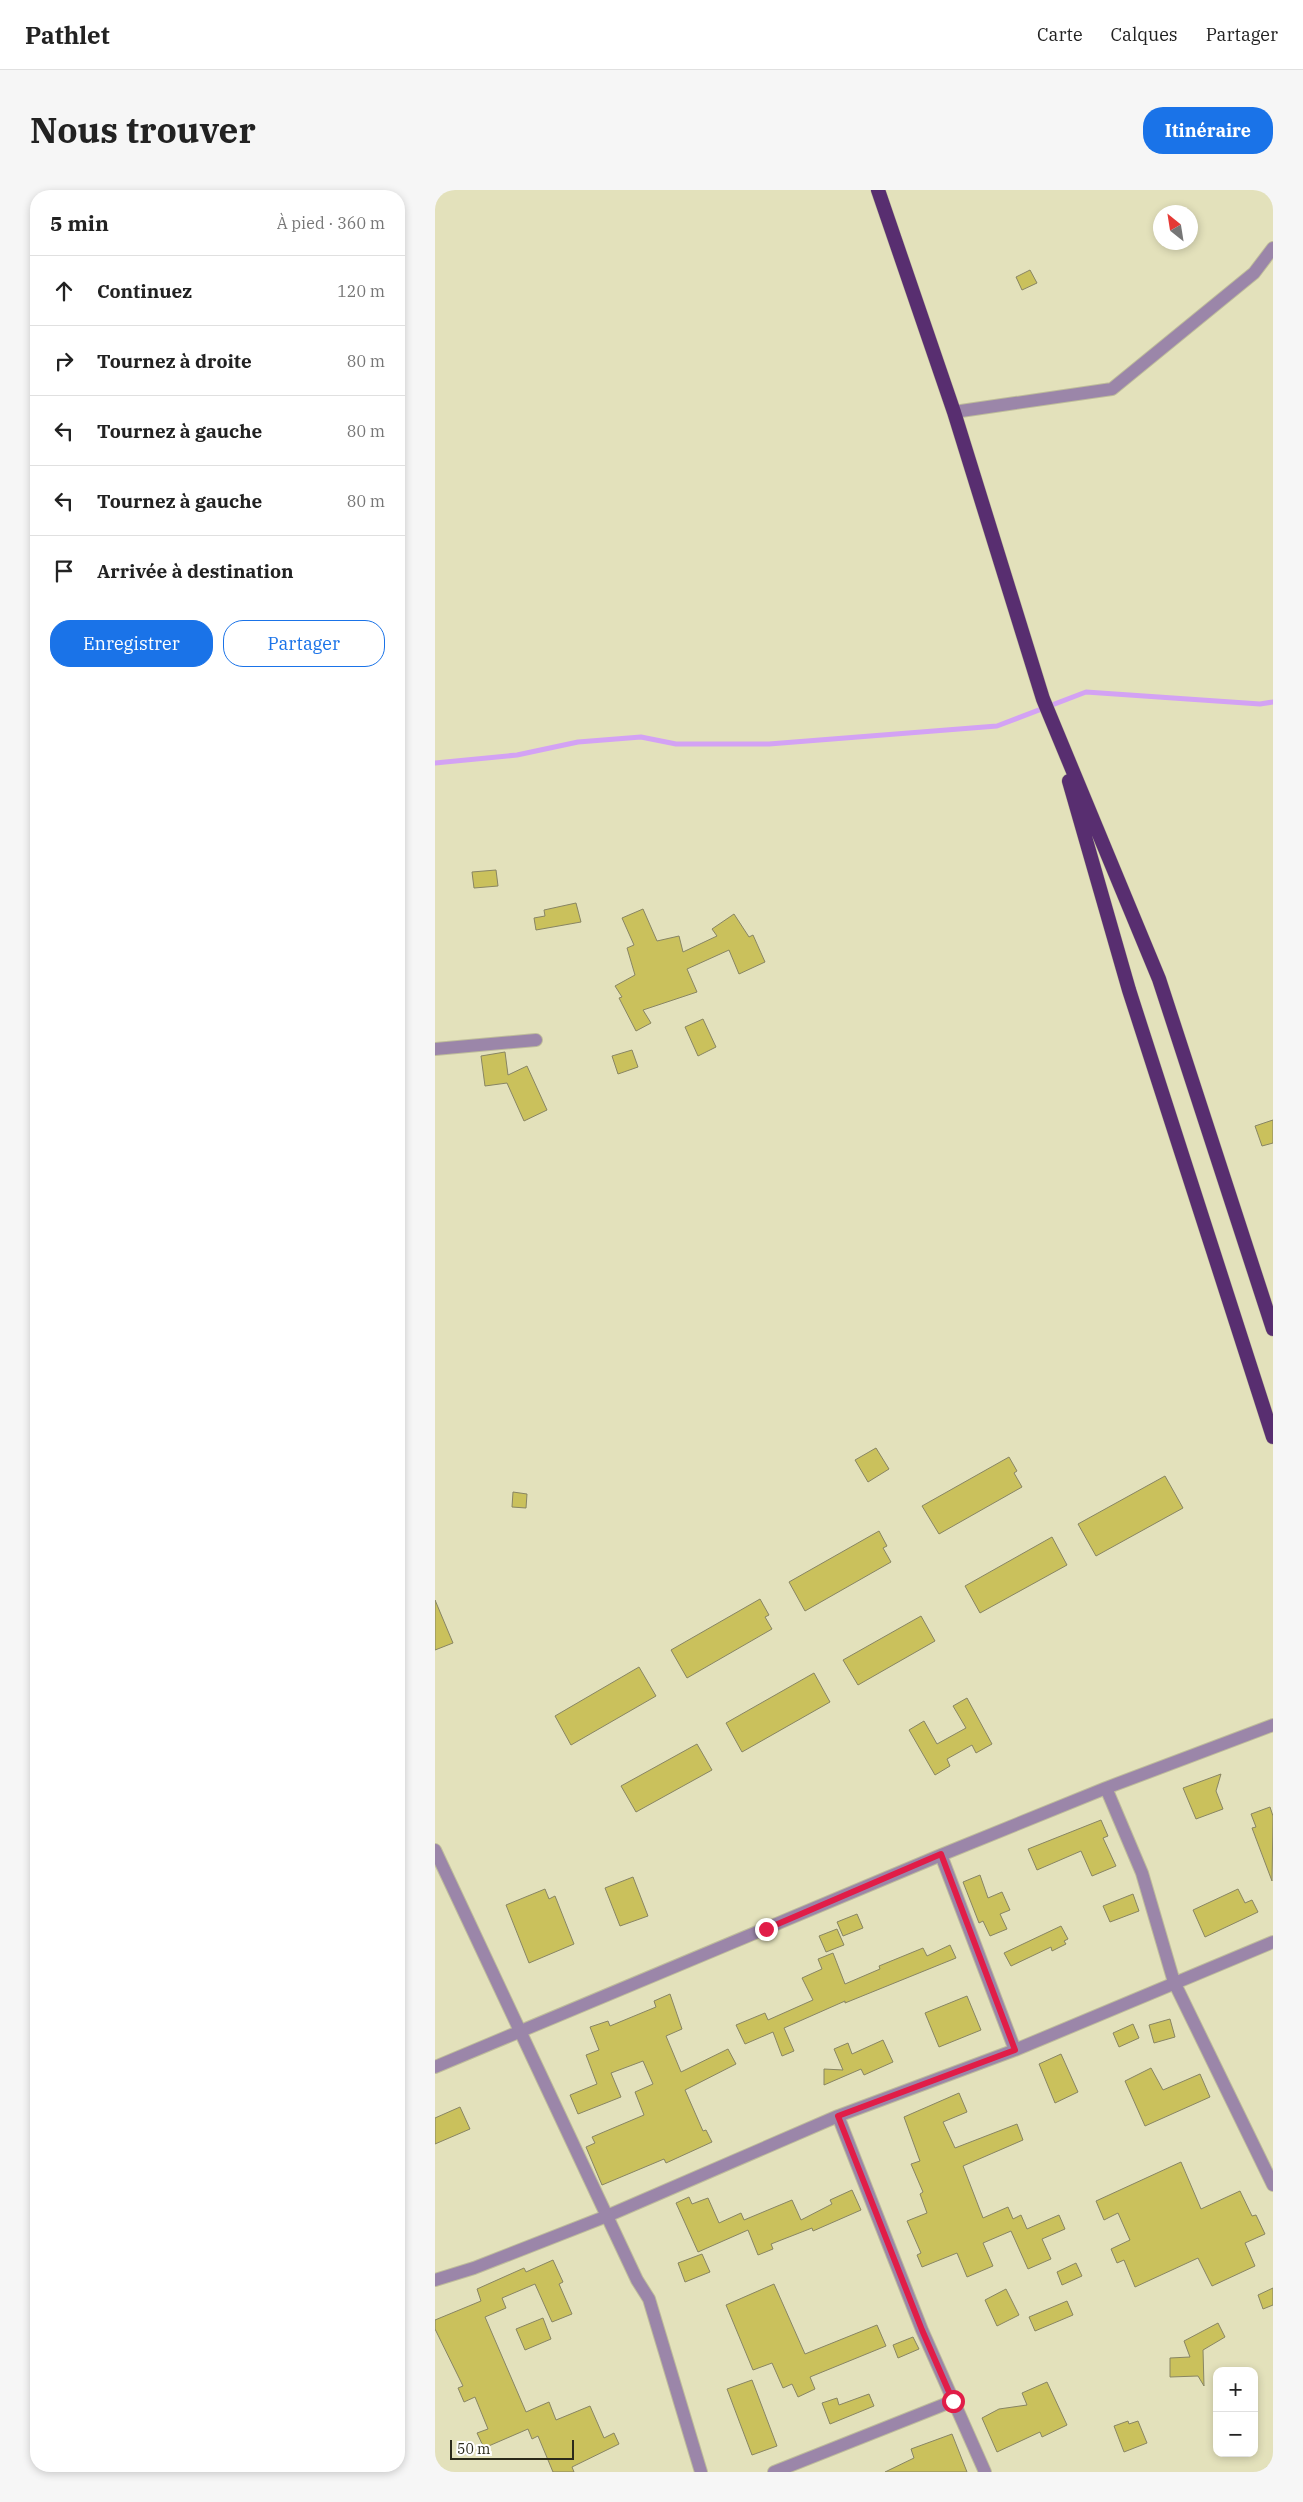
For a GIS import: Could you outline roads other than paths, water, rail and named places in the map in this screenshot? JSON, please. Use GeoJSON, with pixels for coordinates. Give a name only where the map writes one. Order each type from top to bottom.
{"type":"FeatureCollection","features":[{"type":"Feature","properties":{"kind":"highway"},"geometry":{"type":"LineString","coordinates":[[878,190],[954,412],[1043,699],[1159,979],[1273,1329]]}},
{"type":"Feature","properties":{"kind":"highway"},"geometry":{"type":"LineString","coordinates":[[1050,715],[1129,990],[1273,1438]]}},
{"type":"Feature","properties":{"kind":"street"},"geometry":{"type":"LineString","coordinates":[[954,412],[1112,389],[1254,273],[1273,248]]}},
{"type":"Feature","properties":{"kind":"street"},"geometry":{"type":"LineString","coordinates":[[435,1049],[536,1040]]}},
{"type":"Feature","properties":{"kind":"street"},"geometry":{"type":"LineString","coordinates":[[435,2067],[520,2033],[941,1854],[1106,1788],[1273,1725]]}},
{"type":"Feature","properties":{"kind":"street"},"geometry":{"type":"LineString","coordinates":[[1106,1788],[1142,1873],[1174,1982],[1273,2186]]}},
{"type":"Feature","properties":{"kind":"street"},"geometry":{"type":"LineString","coordinates":[[435,1850],[438,1865],[637,2280],[649,2298],[701,2472]]}},
{"type":"Feature","properties":{"kind":"street"},"geometry":{"type":"LineString","coordinates":[[941,1854],[1015,2050]]}},
{"type":"Feature","properties":{"kind":"street"},"geometry":{"type":"LineString","coordinates":[[435,2280],[474,2268],[607,2216],[838,2116],[1015,2050],[1273,1942]]}},
{"type":"Feature","properties":{"kind":"street"},"geometry":{"type":"LineString","coordinates":[[838,2116],[922,2330],[985,2472]]}},
{"type":"Feature","properties":{"kind":"street"},"geometry":{"type":"LineString","coordinates":[[774,2472],[953,2401]]}},
{"type":"Feature","properties":{"kind":"waterway"},"geometry":{"type":"LineString","coordinates":[[435,763],[517,755],[578,742],[641,737],[676,744],[769,744],[997,726],[1086,692],[1260,704],[1273,702]]}}]}
